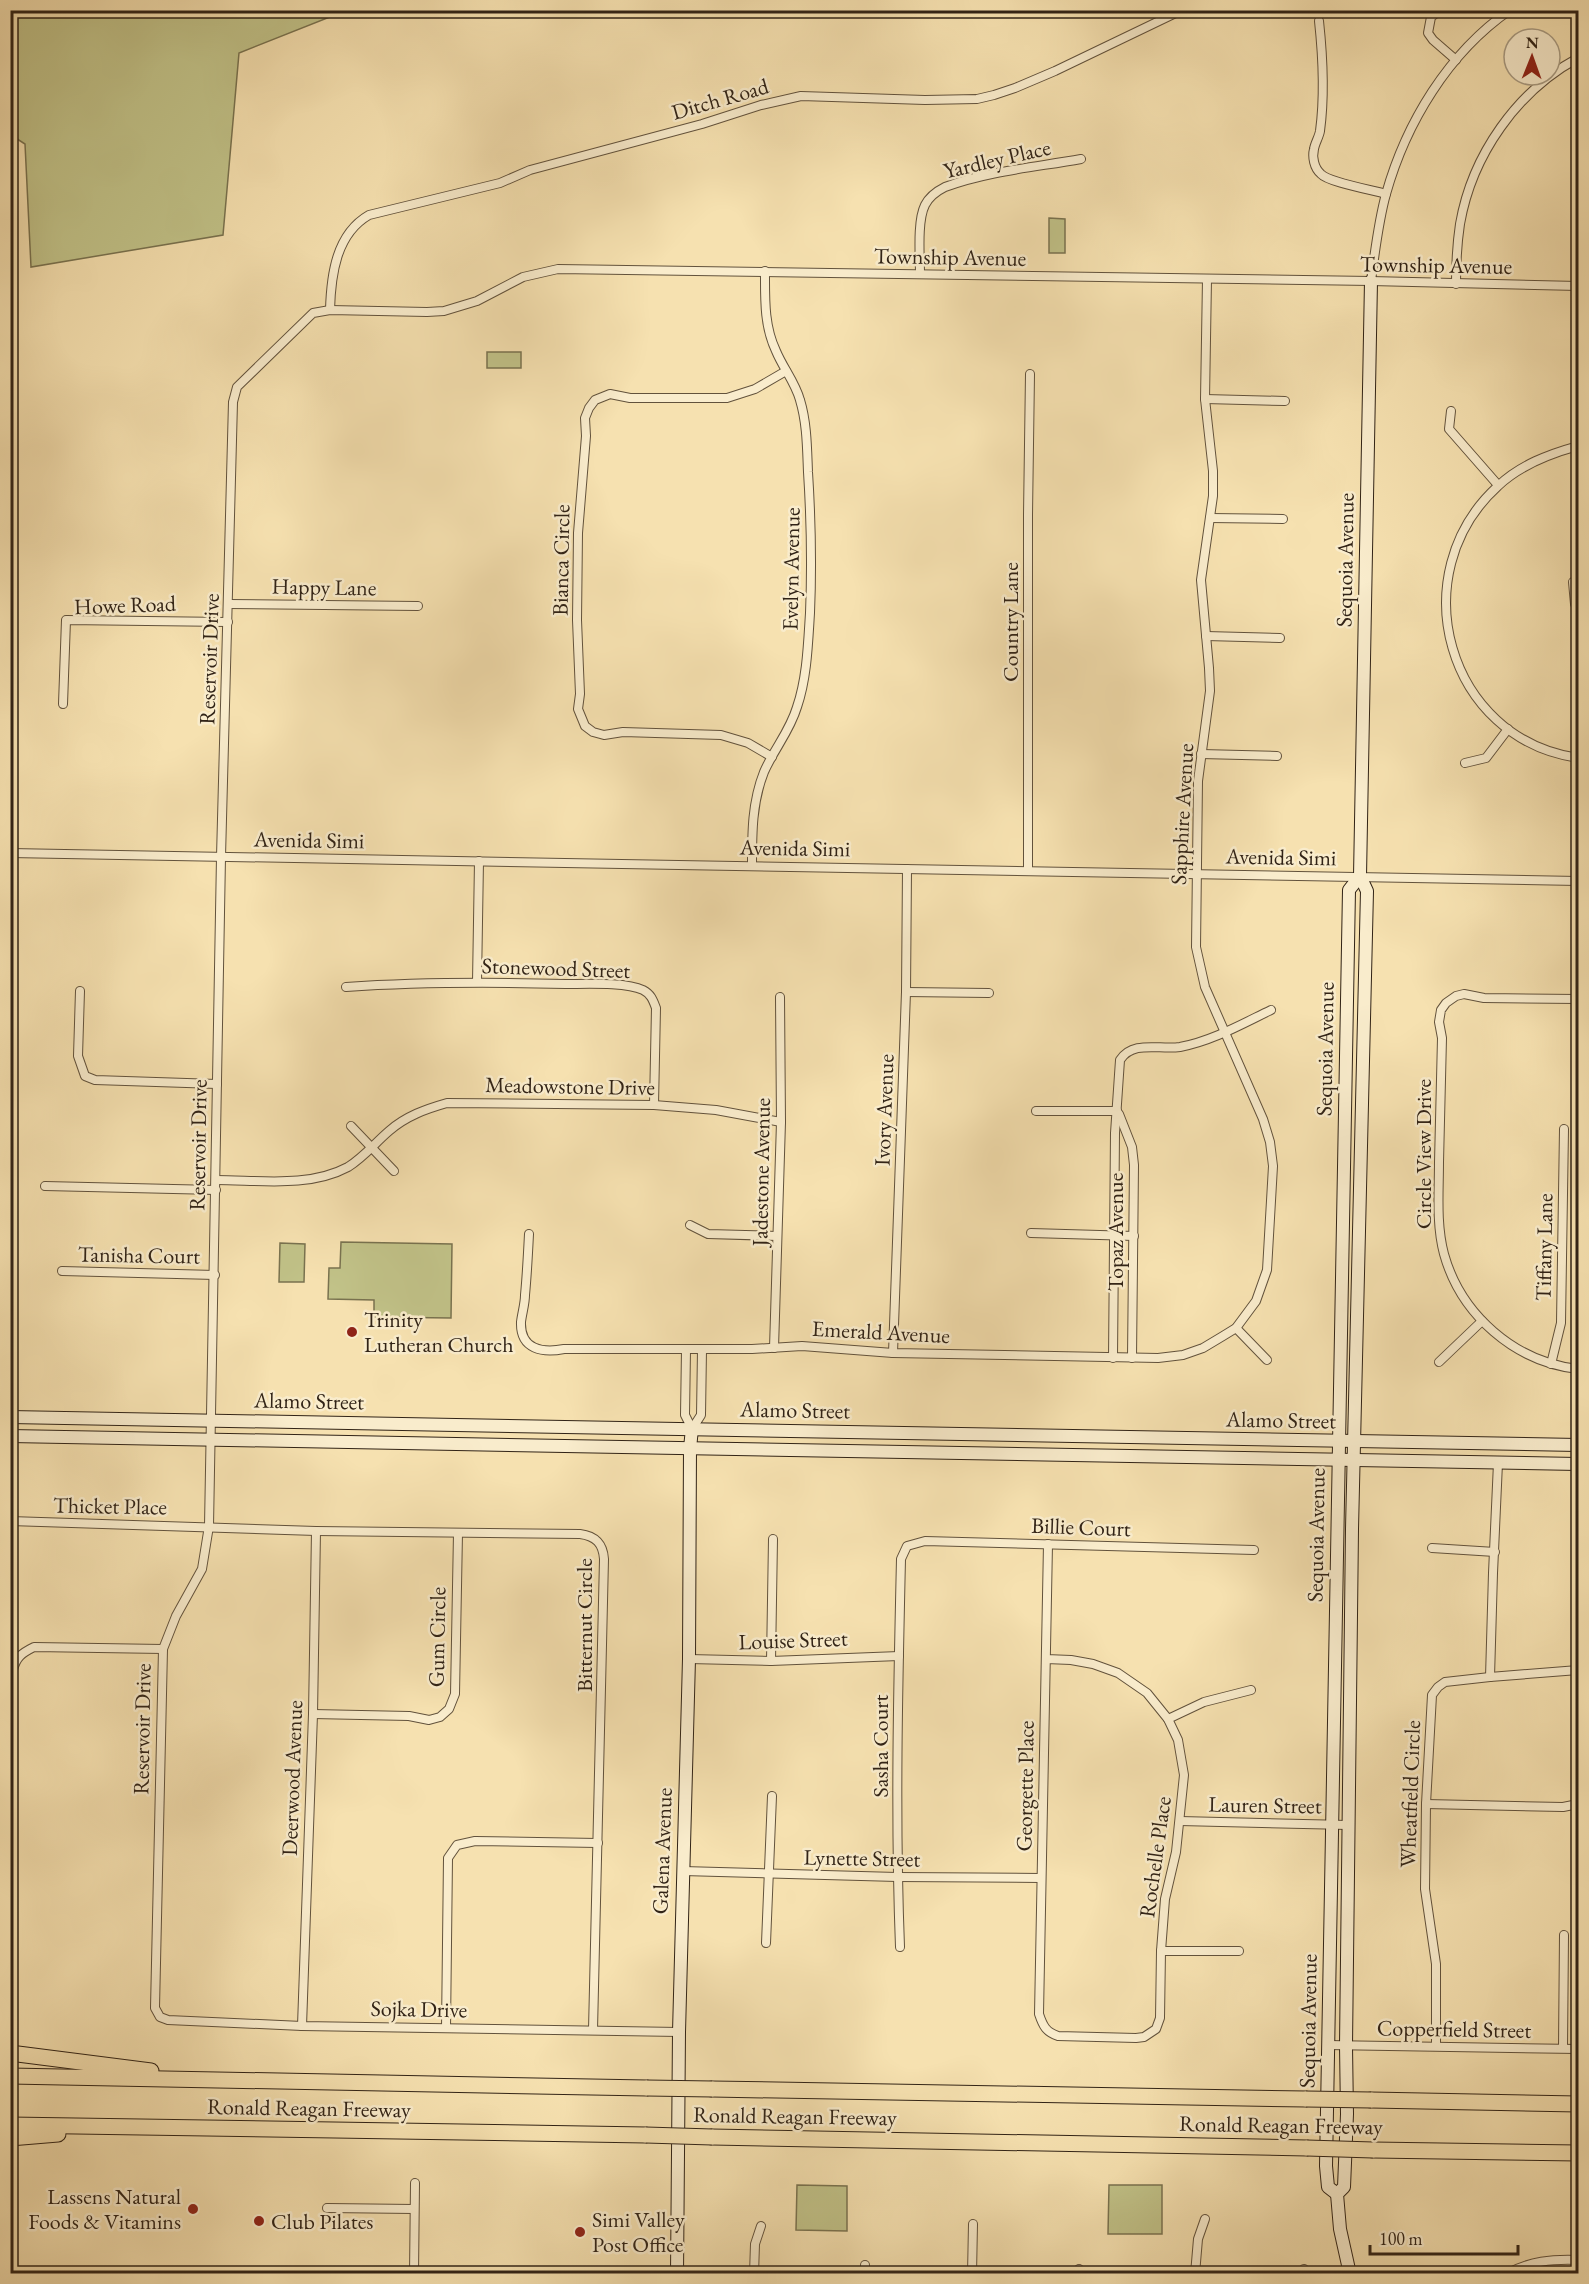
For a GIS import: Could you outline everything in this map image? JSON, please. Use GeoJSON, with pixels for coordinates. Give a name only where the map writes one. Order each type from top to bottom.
{"type":"FeatureCollection","features":[{"type":"Feature","properties":{"kind":"highway"},"geometry":{"type":"LineString","coordinates":[[10,2053],[213,2080]]}},
{"type":"Feature","properties":{"kind":"highway","name":"Ronald Reagan Freeway"},"geometry":{"type":"LineString","coordinates":[[10,2076],[1578,2104]]}},
{"type":"Feature","properties":{"kind":"highway","name":"Ronald Reagan Freeway"},"geometry":{"type":"LineString","coordinates":[[10,2125],[1578,2153]]}},
{"type":"Feature","properties":{"kind":"highway"},"geometry":{"type":"LineString","coordinates":[[10,2138],[125,2127]]}},
{"type":"Feature","properties":{"kind":"main road","name":"Sequoia Avenue"},"geometry":{"type":"LineString","coordinates":[[1337,2194],[1344,2187],[1347,2114],[1348,1825],[1367,891],[1360,876],[1371,281]]}},
{"type":"Feature","properties":{"kind":"main road","name":"Sequoia Avenue"},"geometry":{"type":"LineString","coordinates":[[1350,2274],[1340,2229],[1337,2194],[1328,2187],[1326,2166],[1349,890],[1360,876]]}},
{"type":"Feature","properties":{"kind":"main road","name":"Alamo Street"},"geometry":{"type":"LineString","coordinates":[[10,1417],[1578,1445]]}},
{"type":"Feature","properties":{"kind":"main road","name":"Galena Avenue"},"geometry":{"type":"LineString","coordinates":[[677,2274],[679,2032],[689,1659],[692,1429]]}},
{"type":"Feature","properties":{"kind":"main road","name":"Alamo Street"},"geometry":{"type":"LineString","coordinates":[[10,1436],[1578,1464]]}},
{"type":"Feature","properties":{"kind":"street","name":"Ditch Road"},"geometry":{"type":"LineString","coordinates":[[330,310],[331,285],[342,244],[357,222],[369,215],[500,183],[530,170],[702,124],[760,105],[801,96],[925,100],[977,99],[994,95],[1055,71],[1182,10]]}},
{"type":"Feature","properties":{"kind":"street"},"geometry":{"type":"LineString","coordinates":[[1440,10],[1431,17],[1428,33],[1456,60]]}},
{"type":"Feature","properties":{"kind":"street"},"geometry":{"type":"LineString","coordinates":[[1371,281],[1386,194],[1417,116],[1456,60],[1480,35],[1510,10]]}},
{"type":"Feature","properties":{"kind":"street"},"geometry":{"type":"LineString","coordinates":[[1319,21],[1324,95],[1319,134],[1313,151],[1314,164],[1320,174],[1331,181],[1348,183],[1386,194]]}},
{"type":"Feature","properties":{"kind":"street"},"geometry":{"type":"LineString","coordinates":[[1456,284],[1460,223],[1470,187],[1487,149],[1510,114],[1553,74],[1578,58]]}},
{"type":"Feature","properties":{"kind":"street","name":"Yardley Place"},"geometry":{"type":"LineString","coordinates":[[920,274],[921,215],[925,204],[934,193],[979,178],[1081,159]]}},
{"type":"Feature","properties":{"kind":"street","name":"Township Avenue"},"geometry":{"type":"LineString","coordinates":[[330,310],[444,311],[477,301],[523,277],[558,269],[1578,286]]}},
{"type":"Feature","properties":{"kind":"street","name":"Evelyn Avenue"},"geometry":{"type":"LineString","coordinates":[[752,865],[753,815],[756,797],[765,770],[791,724],[800,700],[810,612],[811,518],[807,448],[800,400],[793,382],[775,351],[768,328],[765,306],[765,271]]}},
{"type":"Feature","properties":{"kind":"street","name":"Sapphire Avenue"},"geometry":{"type":"LineString","coordinates":[[1207,279],[1205,399],[1213,471],[1210,518],[1201,580],[1210,691],[1198,781],[1196,947],[1199,970],[1263,1119],[1270,1142],[1273,1166],[1267,1270],[1256,1301],[1236,1328]]}},
{"type":"Feature","properties":{"kind":"street","name":"Reservoir Drive"},"geometry":{"type":"LineString","coordinates":[[160,2017],[155,2008],[162,1650],[176,1616],[202,1569],[209,1526],[221,857],[234,394],[242,381],[307,317],[320,311],[330,310]]}},
{"type":"Feature","properties":{"kind":"street","name":"Bianca Circle"},"geometry":{"type":"LineString","coordinates":[[772,757],[748,743],[721,735],[623,732],[604,735],[593,732],[585,726],[578,709],[580,694],[577,620],[578,533],[586,436],[585,417],[595,400],[610,394],[630,398],[727,398],[754,389],[786,371]]}},
{"type":"Feature","properties":{"kind":"street","name":"Country Lane"},"geometry":{"type":"LineString","coordinates":[[1028,870],[1030,374]]}},
{"type":"Feature","properties":{"kind":"street"},"geometry":{"type":"LineString","coordinates":[[1205,399],[1285,401]]}},
{"type":"Feature","properties":{"kind":"street"},"geometry":{"type":"LineString","coordinates":[[1451,411],[1449,429],[1498,485]]}},
{"type":"Feature","properties":{"kind":"street"},"geometry":{"type":"LineString","coordinates":[[1578,446],[1552,453],[1523,466],[1498,485],[1475,510],[1458,541],[1447,577],[1445,608],[1450,640],[1463,676],[1484,706],[1508,729],[1535,745],[1578,758]]}},
{"type":"Feature","properties":{"kind":"street"},"geometry":{"type":"LineString","coordinates":[[1210,518],[1283,519]]}},
{"type":"Feature","properties":{"kind":"street"},"geometry":{"type":"LineString","coordinates":[[1573,582],[1575,604],[1578,608]]}},
{"type":"Feature","properties":{"kind":"street","name":"Happy Lane"},"geometry":{"type":"LineString","coordinates":[[229,604],[418,606]]}},
{"type":"Feature","properties":{"kind":"street","name":"Howe Road"},"geometry":{"type":"LineString","coordinates":[[63,704],[66,620],[228,622]]}},
{"type":"Feature","properties":{"kind":"street"},"geometry":{"type":"LineString","coordinates":[[1206,636],[1280,638]]}},
{"type":"Feature","properties":{"kind":"street"},"geometry":{"type":"LineString","coordinates":[[1465,763],[1486,758],[1508,729]]}},
{"type":"Feature","properties":{"kind":"street"},"geometry":{"type":"LineString","coordinates":[[1201,754],[1277,756]]}},
{"type":"Feature","properties":{"kind":"street","name":"Avenida Simi"},"geometry":{"type":"LineString","coordinates":[[10,853],[1578,881]]}},
{"type":"Feature","properties":{"kind":"street"},"geometry":{"type":"LineString","coordinates":[[477,982],[479,861]]}},
{"type":"Feature","properties":{"kind":"street","name":"Ivory Avenue"},"geometry":{"type":"LineString","coordinates":[[893,1353],[906,992],[908,869]]}},
{"type":"Feature","properties":{"kind":"street","name":"Stonewood Street"},"geometry":{"type":"LineString","coordinates":[[346,987],[477,982],[592,984],[634,987],[645,991],[653,999],[656,1008],[654,1106]]}},
{"type":"Feature","properties":{"kind":"street"},"geometry":{"type":"LineString","coordinates":[[80,991],[78,1056],[85,1076],[95,1080],[217,1084]]}},
{"type":"Feature","properties":{"kind":"street"},"geometry":{"type":"LineString","coordinates":[[906,992],[989,993]]}},
{"type":"Feature","properties":{"kind":"street","name":"Circle View Drive"},"geometry":{"type":"LineString","coordinates":[[1578,999],[1484,998],[1464,994],[1451,999],[1441,1010],[1439,1022],[1442,1038],[1439,1231],[1444,1254],[1455,1282],[1467,1304],[1482,1321],[1512,1346],[1551,1364],[1578,1369]]}},
{"type":"Feature","properties":{"kind":"street","name":"Jadestone Avenue"},"geometry":{"type":"LineString","coordinates":[[774,1348],[781,1122],[780,998]]}},
{"type":"Feature","properties":{"kind":"street","name":"Topaz Avenue"},"geometry":{"type":"LineString","coordinates":[[1113,1358],[1118,1068],[1120,1060],[1132,1048],[1179,1047],[1198,1043],[1271,1010]]}},
{"type":"Feature","properties":{"kind":"street","name":"Meadowstone Drive"},"geometry":{"type":"LineString","coordinates":[[216,1180],[314,1179],[346,1167],[372,1149],[389,1131],[406,1119],[427,1109],[447,1104],[654,1106],[716,1110],[781,1122]]}},
{"type":"Feature","properties":{"kind":"street"},"geometry":{"type":"LineString","coordinates":[[1036,1111],[1117,1111]]}},
{"type":"Feature","properties":{"kind":"street","name":"Topaz Avenue"},"geometry":{"type":"LineString","coordinates":[[1117,1111],[1132,1148],[1134,1236],[1132,1358]]}},
{"type":"Feature","properties":{"kind":"street"},"geometry":{"type":"LineString","coordinates":[[351,1126],[394,1171]]}},
{"type":"Feature","properties":{"kind":"street","name":"Tiffany Lane"},"geometry":{"type":"LineString","coordinates":[[1551,1364],[1561,1323],[1564,1129]]}},
{"type":"Feature","properties":{"kind":"street"},"geometry":{"type":"LineString","coordinates":[[45,1186],[216,1191]]}},
{"type":"Feature","properties":{"kind":"street"},"geometry":{"type":"LineString","coordinates":[[690,1225],[708,1234],[777,1236]]}},
{"type":"Feature","properties":{"kind":"street"},"geometry":{"type":"LineString","coordinates":[[1031,1233],[1134,1236]]}},
{"type":"Feature","properties":{"kind":"street","name":"Emerald Avenue"},"geometry":{"type":"LineString","coordinates":[[530,1234],[525,1307],[521,1324],[524,1336],[533,1348],[547,1352],[564,1349],[702,1350],[802,1346],[893,1353],[1158,1358],[1183,1355],[1203,1348],[1236,1328]]}},
{"type":"Feature","properties":{"kind":"street","name":"Tanisha Court"},"geometry":{"type":"LineString","coordinates":[[62,1271],[215,1275]]}},
{"type":"Feature","properties":{"kind":"street"},"geometry":{"type":"LineString","coordinates":[[1439,1362],[1482,1321]]}},
{"type":"Feature","properties":{"kind":"street"},"geometry":{"type":"LineString","coordinates":[[1236,1328],[1267,1360]]}},
{"type":"Feature","properties":{"kind":"street","name":"Galena Avenue"},"geometry":{"type":"LineString","coordinates":[[686,1350],[685,1415],[692,1429]]}},
{"type":"Feature","properties":{"kind":"street","name":"Galena Avenue"},"geometry":{"type":"LineString","coordinates":[[692,1429],[700,1415],[702,1350]]}},
{"type":"Feature","properties":{"kind":"street"},"geometry":{"type":"LineString","coordinates":[[1490,1677],[1492,1573],[1495,1552],[1498,1463]]}},
{"type":"Feature","properties":{"kind":"street","name":"Thicket Place"},"geometry":{"type":"LineString","coordinates":[[10,1521],[209,1526]]}},
{"type":"Feature","properties":{"kind":"street","name":"Bitternut Circle"},"geometry":{"type":"LineString","coordinates":[[209,1526],[316,1531],[580,1534],[598,1541],[603,1549],[593,2030]]}},
{"type":"Feature","properties":{"kind":"street","name":"Deerwood Avenue"},"geometry":{"type":"LineString","coordinates":[[302,2026],[313,1714],[316,1531]]}},
{"type":"Feature","properties":{"kind":"street","name":"Gum Circle"},"geometry":{"type":"LineString","coordinates":[[313,1714],[409,1716],[429,1720],[440,1717],[449,1709],[455,1694],[458,1533]]}},
{"type":"Feature","properties":{"kind":"street"},"geometry":{"type":"LineString","coordinates":[[771,1661],[772,1539]]}},
{"type":"Feature","properties":{"kind":"street","name":"Billie Court"},"geometry":{"type":"LineString","coordinates":[[907,1546],[925,1541],[1254,1550]]}},
{"type":"Feature","properties":{"kind":"street","name":"Georgette Place"},"geometry":{"type":"LineString","coordinates":[[1045,2028],[1039,2014],[1048,1544]]}},
{"type":"Feature","properties":{"kind":"street","name":"Sasha Court"},"geometry":{"type":"LineString","coordinates":[[900,1947],[897,1877],[898,1656],[901,1559],[907,1546]]}},
{"type":"Feature","properties":{"kind":"street"},"geometry":{"type":"LineString","coordinates":[[1432,1548],[1495,1552]]}},
{"type":"Feature","properties":{"kind":"street"},"geometry":{"type":"LineString","coordinates":[[10,1863],[15,1661],[22,1653],[34,1647],[162,1650]]}},
{"type":"Feature","properties":{"kind":"street","name":"Louise Street"},"geometry":{"type":"LineString","coordinates":[[689,1659],[771,1661],[898,1656]]}},
{"type":"Feature","properties":{"kind":"street","name":"Rochelle Place"},"geometry":{"type":"LineString","coordinates":[[1045,2028],[1058,2036],[1136,2038],[1152,2034],[1156,2029],[1160,2018],[1161,1951],[1165,1899],[1176,1852],[1184,1775],[1178,1740],[1168,1719],[1147,1693],[1118,1673],[1093,1664],[1046,1659]]}},
{"type":"Feature","properties":{"kind":"street","name":"Wheatfield Circle"},"geometry":{"type":"LineString","coordinates":[[1436,2046],[1436,1964],[1425,1889],[1426,1804],[1432,1695],[1445,1682],[1578,1670]]}},
{"type":"Feature","properties":{"kind":"street"},"geometry":{"type":"LineString","coordinates":[[1168,1719],[1204,1702],[1251,1690]]}},
{"type":"Feature","properties":{"kind":"street"},"geometry":{"type":"LineString","coordinates":[[766,1943],[767,1873],[772,1796]]}},
{"type":"Feature","properties":{"kind":"street"},"geometry":{"type":"LineString","coordinates":[[1426,1804],[1563,1807],[1578,1804]]}},
{"type":"Feature","properties":{"kind":"street","name":"Lauren Street"},"geometry":{"type":"LineString","coordinates":[[1180,1821],[1348,1825]]}},
{"type":"Feature","properties":{"kind":"street"},"geometry":{"type":"LineString","coordinates":[[446,2028],[448,1858],[457,1845],[475,1841],[598,1843]]}},
{"type":"Feature","properties":{"kind":"street","name":"Lynette Street"},"geometry":{"type":"LineString","coordinates":[[682,1871],[897,1877],[1041,1878]]}},
{"type":"Feature","properties":{"kind":"street"},"geometry":{"type":"LineString","coordinates":[[1563,2048],[1564,1935]]}},
{"type":"Feature","properties":{"kind":"street"},"geometry":{"type":"LineString","coordinates":[[1161,1951],[1239,1951]]}},
{"type":"Feature","properties":{"kind":"street","name":"Sojka Drive"},"geometry":{"type":"LineString","coordinates":[[160,2017],[168,2020],[302,2026],[679,2032]]}},
{"type":"Feature","properties":{"kind":"street","name":"Copperfield Street"},"geometry":{"type":"LineString","coordinates":[[1328,2045],[1578,2049]]}},
{"type":"Feature","properties":{"kind":"street"},"geometry":{"type":"LineString","coordinates":[[414,2274],[415,2182]]}},
{"type":"Feature","properties":{"kind":"street"},"geometry":{"type":"LineString","coordinates":[[327,2208],[414,2209]]}},
{"type":"Feature","properties":{"kind":"street"},"geometry":{"type":"LineString","coordinates":[[1195,2274],[1198,2238],[1205,2219]]}},
{"type":"Feature","properties":{"kind":"street"},"geometry":{"type":"LineString","coordinates":[[972,2274],[973,2224]]}},
{"type":"Feature","properties":{"kind":"street"},"geometry":{"type":"LineString","coordinates":[[754,2274],[755,2244],[761,2226]]}},
{"type":"Feature","properties":{"kind":"street"},"geometry":{"type":"LineString","coordinates":[[1506,2274],[1534,2262],[1552,2259],[1578,2260]]}},
{"type":"Feature","properties":{"kind":"green space"},"geometry":{"type":"Polygon","coordinates":[[[11,10],[345,11],[239,53],[223,235],[31,267],[25,144],[11,135],[11,10]]]}},
{"type":"Feature","properties":{"kind":"green space"},"geometry":{"type":"Polygon","coordinates":[[[1049,218],[1065,219],[1065,253],[1049,253],[1049,218]]]}},
{"type":"Feature","properties":{"kind":"green space"},"geometry":{"type":"Polygon","coordinates":[[[487,352],[521,352],[521,368],[487,368],[487,352]]]}},
{"type":"Feature","properties":{"kind":"green space"},"geometry":{"type":"Polygon","coordinates":[[[341,1242],[452,1244],[451,1318],[374,1317],[374,1300],[328,1299],[329,1268],[340,1268],[341,1242]]]}},
{"type":"Feature","properties":{"kind":"green space"},"geometry":{"type":"Polygon","coordinates":[[[280,1243],[305,1244],[304,1282],[279,1282],[280,1243]]]}},
{"type":"Feature","properties":{"kind":"green space"},"geometry":{"type":"Polygon","coordinates":[[[797,2185],[847,2186],[847,2231],[796,2230],[797,2185]]]}},
{"type":"Feature","properties":{"kind":"green space"},"geometry":{"type":"Polygon","coordinates":[[[1109,2185],[1162,2185],[1162,2234],[1108,2234],[1109,2185]]]}},
{"type":"Feature","properties":{"kind":"place","name":"Trinity Lutheran Church"},"geometry":{"type":"Point","coordinates":[352,1332]}},
{"type":"Feature","properties":{"kind":"place","name":"Lassens Natural Foods & Vitamins"},"geometry":{"type":"Point","coordinates":[193,2209]}},
{"type":"Feature","properties":{"kind":"place","name":"Club Pilates"},"geometry":{"type":"Point","coordinates":[259,2221]}},
{"type":"Feature","properties":{"kind":"place","name":"Simi Valley Post Office"},"geometry":{"type":"Point","coordinates":[580,2232]}}]}
